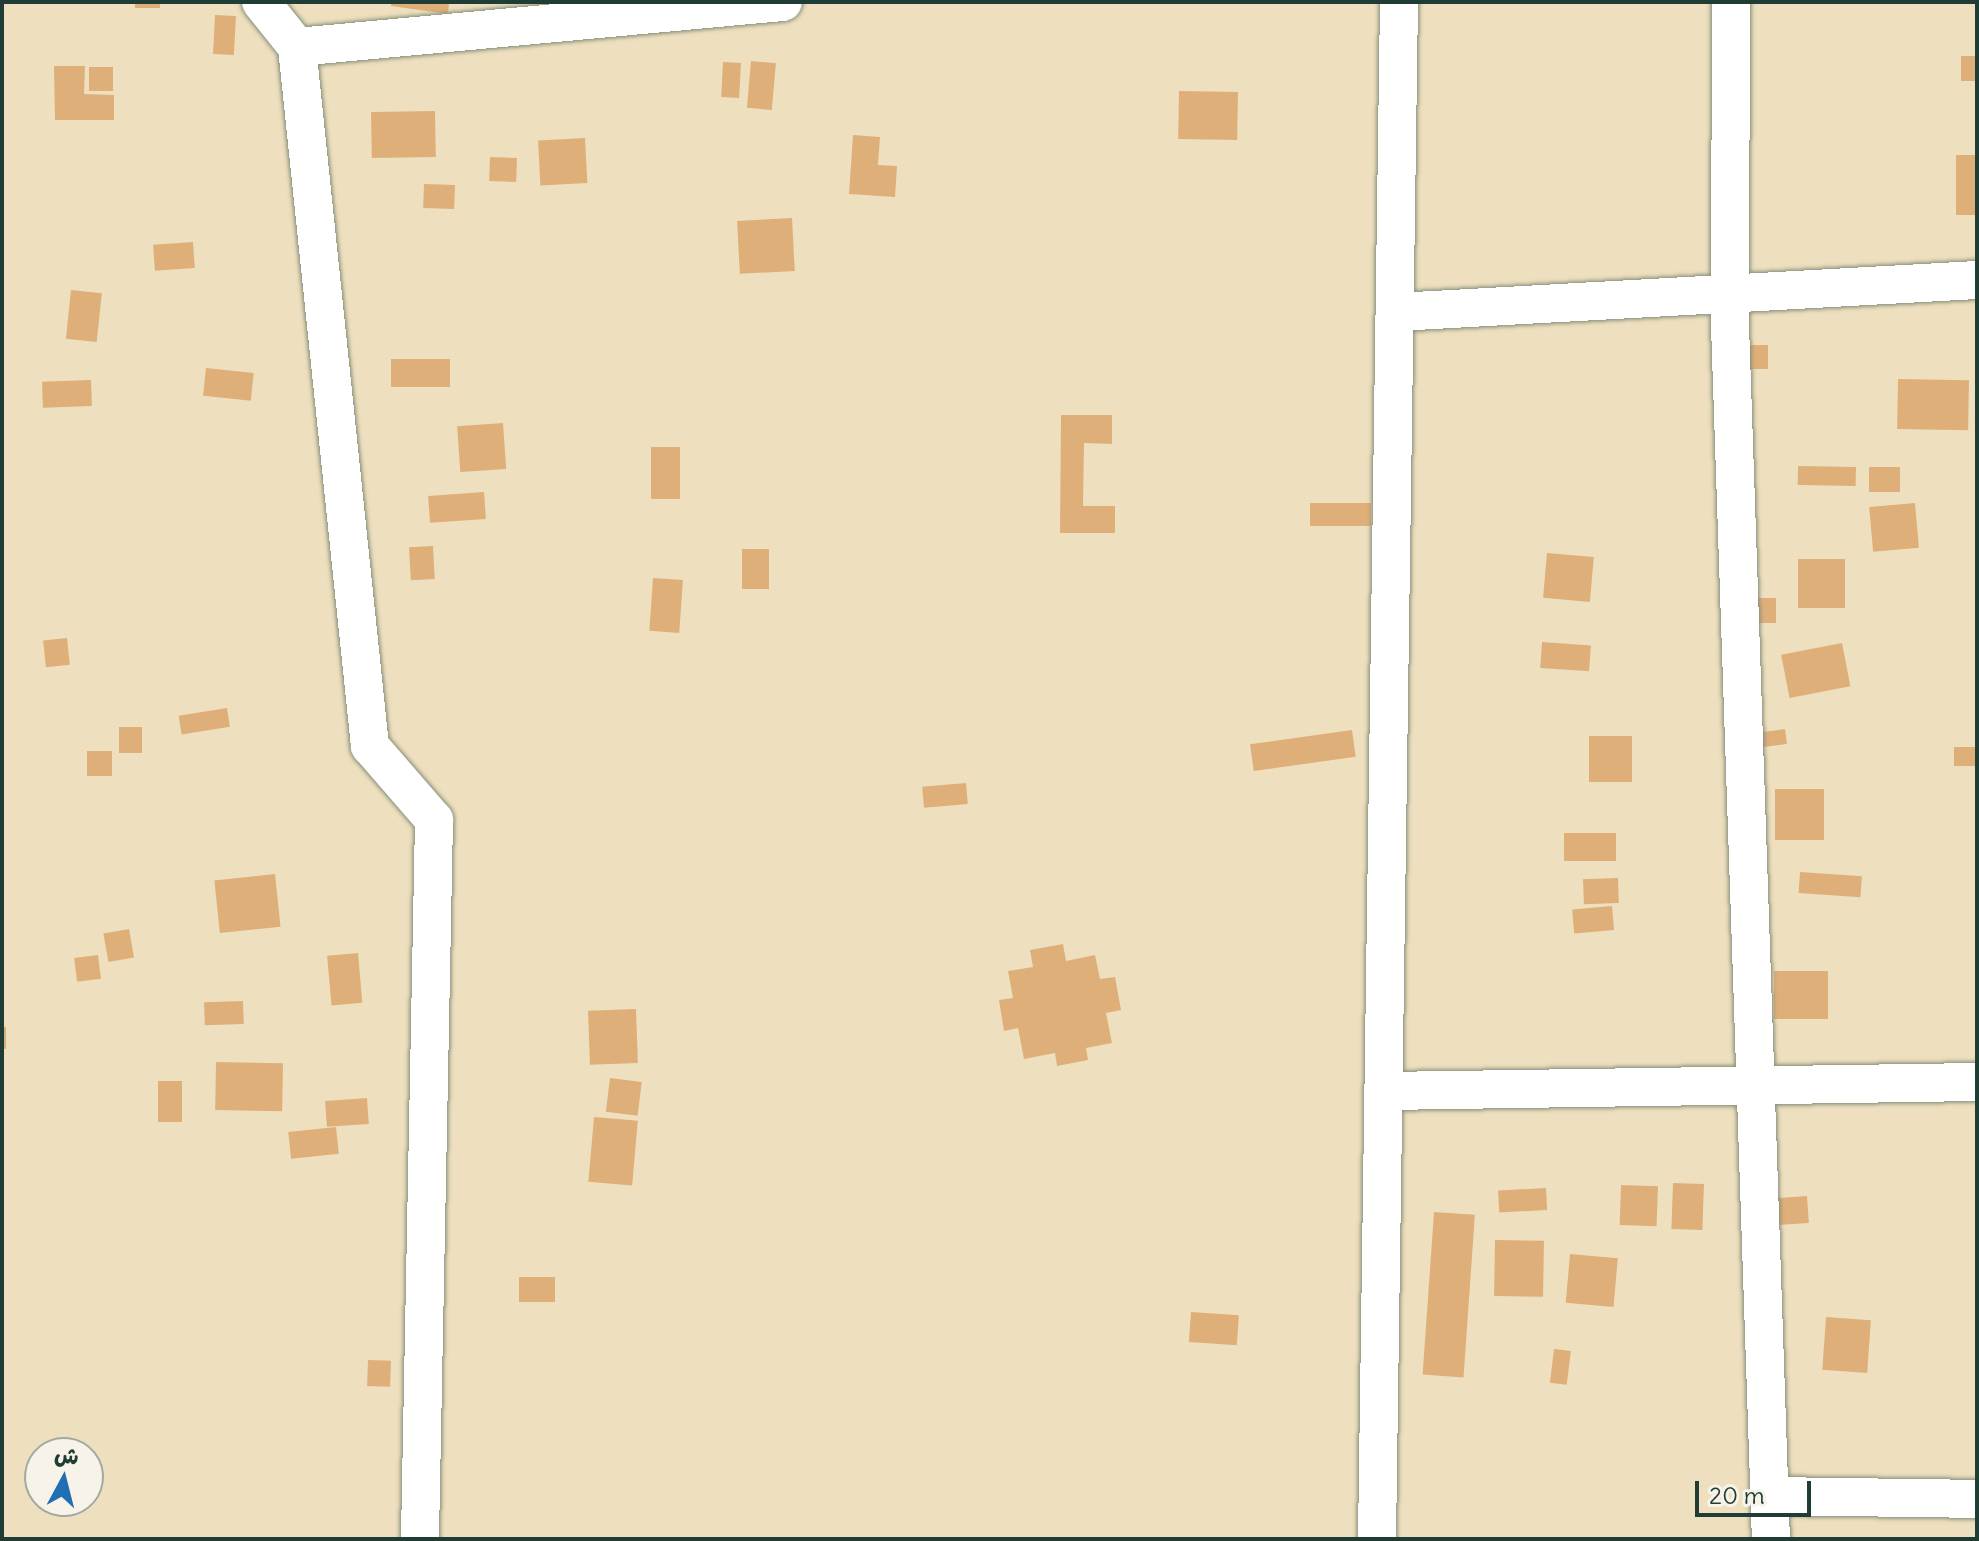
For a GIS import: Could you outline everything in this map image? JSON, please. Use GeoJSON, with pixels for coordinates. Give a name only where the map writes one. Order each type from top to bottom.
{"type":"FeatureCollection","features":[{"type":"Feature","properties":{"kind":"street"},"geometry":{"type":"LineString","coordinates":[[261,2],[297,47],[370,746],[434,820],[420,1539]]}},
{"type":"Feature","properties":{"kind":"street"},"geometry":{"type":"LineString","coordinates":[[297,47],[783,2]]}},
{"type":"Feature","properties":{"kind":"street"},"geometry":{"type":"LineString","coordinates":[[1377,1539],[1397,312],[1399,2]]}},
{"type":"Feature","properties":{"kind":"street"},"geometry":{"type":"LineString","coordinates":[[1731,2],[1730,294],[1771,1539]]}},
{"type":"Feature","properties":{"kind":"street"},"geometry":{"type":"LineString","coordinates":[[1397,312],[1977,280]]}},
{"type":"Feature","properties":{"kind":"street"},"geometry":{"type":"LineString","coordinates":[[1385,1091],[1755,1082],[1977,1082]]}},
{"type":"Feature","properties":{"kind":"street"},"geometry":{"type":"LineString","coordinates":[[1770,1496],[1977,1499]]}},
{"type":"Feature","properties":{"kind":"building"},"geometry":{"type":"Polygon","coordinates":[[[135,2],[160,2],[160,8],[135,8],[135,2]]]}},
{"type":"Feature","properties":{"kind":"building"},"geometry":{"type":"Polygon","coordinates":[[[392,2],[449,2],[448,14],[391,6],[392,2]]]}},
{"type":"Feature","properties":{"kind":"building"},"geometry":{"type":"Polygon","coordinates":[[[215,15],[236,16],[234,55],[213,54],[215,15]]]}},
{"type":"Feature","properties":{"kind":"building"},"geometry":{"type":"Polygon","coordinates":[[[1961,56],[1977,56],[1977,81],[1961,81],[1961,56]]]}},
{"type":"Feature","properties":{"kind":"building"},"geometry":{"type":"Polygon","coordinates":[[[751,61],[776,63],[772,110],[747,108],[751,61]]]}},
{"type":"Feature","properties":{"kind":"building"},"geometry":{"type":"Polygon","coordinates":[[[723,62],[741,63],[739,98],[721,97],[723,62]]]}},
{"type":"Feature","properties":{"kind":"building"},"geometry":{"type":"Polygon","coordinates":[[[54,66],[85,66],[84,94],[114,95],[114,120],[55,120],[54,66]]]}},
{"type":"Feature","properties":{"kind":"building"},"geometry":{"type":"Polygon","coordinates":[[[89,67],[113,67],[113,91],[89,91],[89,67]]]}},
{"type":"Feature","properties":{"kind":"building"},"geometry":{"type":"Polygon","coordinates":[[[1179,91],[1238,92],[1237,140],[1178,139],[1179,91]]]}},
{"type":"Feature","properties":{"kind":"building"},"geometry":{"type":"Polygon","coordinates":[[[435,111],[436,157],[372,158],[371,112],[435,111]]]}},
{"type":"Feature","properties":{"kind":"building"},"geometry":{"type":"Polygon","coordinates":[[[853,135],[880,137],[878,165],[897,166],[895,197],[849,194],[853,135]]]}},
{"type":"Feature","properties":{"kind":"building"},"geometry":{"type":"Polygon","coordinates":[[[585,138],[587,183],[540,185],[538,140],[585,138]]]}},
{"type":"Feature","properties":{"kind":"building"},"geometry":{"type":"Polygon","coordinates":[[[1956,155],[1977,155],[1977,215],[1956,215],[1956,155]]]}},
{"type":"Feature","properties":{"kind":"building"},"geometry":{"type":"Polygon","coordinates":[[[490,157],[517,158],[516,182],[489,181],[490,157]]]}},
{"type":"Feature","properties":{"kind":"building"},"geometry":{"type":"Polygon","coordinates":[[[424,184],[455,185],[454,209],[423,208],[424,184]]]}},
{"type":"Feature","properties":{"kind":"building"},"geometry":{"type":"Polygon","coordinates":[[[792,218],[795,271],[740,274],[737,221],[792,218]]]}},
{"type":"Feature","properties":{"kind":"building"},"geometry":{"type":"Polygon","coordinates":[[[193,242],[195,268],[155,271],[153,245],[193,242]]]}},
{"type":"Feature","properties":{"kind":"building"},"geometry":{"type":"Polygon","coordinates":[[[71,290],[102,293],[97,342],[66,339],[71,290]]]}},
{"type":"Feature","properties":{"kind":"building"},"geometry":{"type":"Polygon","coordinates":[[[1740,345],[1768,345],[1768,369],[1740,369],[1740,345]]]}},
{"type":"Feature","properties":{"kind":"building"},"geometry":{"type":"Polygon","coordinates":[[[391,359],[450,359],[450,387],[391,387],[391,359]]]}},
{"type":"Feature","properties":{"kind":"building"},"geometry":{"type":"Polygon","coordinates":[[[206,368],[254,373],[251,401],[203,396],[206,368]]]}},
{"type":"Feature","properties":{"kind":"building"},"geometry":{"type":"Polygon","coordinates":[[[1898,379],[1969,380],[1968,430],[1897,429],[1898,379]]]}},
{"type":"Feature","properties":{"kind":"building"},"geometry":{"type":"Polygon","coordinates":[[[91,380],[92,406],[43,408],[42,382],[91,380]]]}},
{"type":"Feature","properties":{"kind":"building"},"geometry":{"type":"Polygon","coordinates":[[[1061,415],[1112,415],[1112,444],[1084,443],[1083,506],[1115,506],[1115,533],[1060,533],[1061,415]]]}},
{"type":"Feature","properties":{"kind":"building"},"geometry":{"type":"Polygon","coordinates":[[[503,423],[506,469],[460,472],[457,426],[503,423]]]}},
{"type":"Feature","properties":{"kind":"building"},"geometry":{"type":"Polygon","coordinates":[[[651,447],[680,447],[680,499],[651,499],[651,447]]]}},
{"type":"Feature","properties":{"kind":"building"},"geometry":{"type":"Polygon","coordinates":[[[1798,466],[1856,467],[1856,486],[1798,485],[1798,466]]]}},
{"type":"Feature","properties":{"kind":"building"},"geometry":{"type":"Polygon","coordinates":[[[1869,467],[1900,467],[1900,492],[1869,492],[1869,467]]]}},
{"type":"Feature","properties":{"kind":"building"},"geometry":{"type":"Polygon","coordinates":[[[484,492],[486,519],[430,523],[428,496],[484,492]]]}},
{"type":"Feature","properties":{"kind":"building"},"geometry":{"type":"Polygon","coordinates":[[[1310,503],[1371,503],[1371,526],[1310,526],[1310,503]]]}},
{"type":"Feature","properties":{"kind":"building"},"geometry":{"type":"Polygon","coordinates":[[[1915,503],[1919,548],[1873,552],[1869,507],[1915,503]]]}},
{"type":"Feature","properties":{"kind":"building"},"geometry":{"type":"Polygon","coordinates":[[[433,546],[435,579],[411,580],[409,547],[433,546]]]}},
{"type":"Feature","properties":{"kind":"building"},"geometry":{"type":"Polygon","coordinates":[[[742,549],[769,549],[769,589],[742,589],[742,549]]]}},
{"type":"Feature","properties":{"kind":"building"},"geometry":{"type":"Polygon","coordinates":[[[1547,553],[1594,557],[1590,602],[1543,598],[1547,553]]]}},
{"type":"Feature","properties":{"kind":"building"},"geometry":{"type":"Polygon","coordinates":[[[1798,559],[1845,559],[1845,608],[1798,608],[1798,559]]]}},
{"type":"Feature","properties":{"kind":"building"},"geometry":{"type":"Polygon","coordinates":[[[653,578],[683,580],[679,633],[649,631],[653,578]]]}},
{"type":"Feature","properties":{"kind":"building"},"geometry":{"type":"Polygon","coordinates":[[[1750,598],[1776,598],[1776,623],[1750,623],[1750,598]]]}},
{"type":"Feature","properties":{"kind":"building"},"geometry":{"type":"Polygon","coordinates":[[[67,638],[70,665],[46,667],[43,641],[67,638]]]}},
{"type":"Feature","properties":{"kind":"building"},"geometry":{"type":"Polygon","coordinates":[[[1542,642],[1591,645],[1589,671],[1540,668],[1542,642]]]}},
{"type":"Feature","properties":{"kind":"building"},"geometry":{"type":"Polygon","coordinates":[[[1842,643],[1850,686],[1790,698],[1781,655],[1842,643]]]}},
{"type":"Feature","properties":{"kind":"building"},"geometry":{"type":"Polygon","coordinates":[[[227,708],[230,727],[182,734],[179,716],[227,708]]]}},
{"type":"Feature","properties":{"kind":"building"},"geometry":{"type":"Polygon","coordinates":[[[119,727],[142,727],[142,753],[119,753],[119,727]]]}},
{"type":"Feature","properties":{"kind":"building"},"geometry":{"type":"Polygon","coordinates":[[[1785,729],[1787,744],[1754,748],[1752,734],[1785,729]]]}},
{"type":"Feature","properties":{"kind":"building"},"geometry":{"type":"Polygon","coordinates":[[[1352,730],[1356,757],[1254,771],[1250,744],[1352,730]]]}},
{"type":"Feature","properties":{"kind":"building"},"geometry":{"type":"Polygon","coordinates":[[[1589,736],[1632,736],[1632,782],[1589,782],[1589,736]]]}},
{"type":"Feature","properties":{"kind":"building"},"geometry":{"type":"Polygon","coordinates":[[[1954,747],[1977,747],[1977,766],[1954,766],[1954,747]]]}},
{"type":"Feature","properties":{"kind":"building"},"geometry":{"type":"Polygon","coordinates":[[[87,751],[112,751],[112,776],[87,776],[87,751]]]}},
{"type":"Feature","properties":{"kind":"building"},"geometry":{"type":"Polygon","coordinates":[[[966,783],[968,804],[924,808],[922,787],[966,783]]]}},
{"type":"Feature","properties":{"kind":"building"},"geometry":{"type":"Polygon","coordinates":[[[1775,789],[1824,789],[1824,840],[1775,840],[1775,789]]]}},
{"type":"Feature","properties":{"kind":"building"},"geometry":{"type":"Polygon","coordinates":[[[1564,833],[1616,833],[1616,861],[1564,861],[1564,833]]]}},
{"type":"Feature","properties":{"kind":"building"},"geometry":{"type":"Polygon","coordinates":[[[1800,872],[1862,876],[1860,897],[1799,893],[1800,872]]]}},
{"type":"Feature","properties":{"kind":"building"},"geometry":{"type":"Polygon","coordinates":[[[275,874],[281,927],[220,933],[214,880],[275,874]]]}},
{"type":"Feature","properties":{"kind":"building"},"geometry":{"type":"Polygon","coordinates":[[[1618,878],[1619,903],[1584,904],[1583,879],[1618,878]]]}},
{"type":"Feature","properties":{"kind":"building"},"geometry":{"type":"Polygon","coordinates":[[[1612,906],[1614,930],[1574,933],[1572,909],[1612,906]]]}},
{"type":"Feature","properties":{"kind":"building"},"geometry":{"type":"Polygon","coordinates":[[[129,929],[134,958],[108,962],[103,934],[129,929]]]}},
{"type":"Feature","properties":{"kind":"building"},"geometry":{"type":"Polygon","coordinates":[[[1063,944],[1066,961],[1095,955],[1100,979],[1115,977],[1121,1010],[1106,1013],[1112,1043],[1086,1048],[1088,1060],[1057,1066],[1055,1053],[1024,1059],[1018,1028],[1004,1031],[999,1000],[1013,998],[1008,971],[1033,967],[1030,950],[1063,944]]]}},
{"type":"Feature","properties":{"kind":"building"},"geometry":{"type":"Polygon","coordinates":[[[358,953],[362,1003],[331,1006],[327,956],[358,953]]]}},
{"type":"Feature","properties":{"kind":"building"},"geometry":{"type":"Polygon","coordinates":[[[98,955],[101,979],[77,982],[74,958],[98,955]]]}},
{"type":"Feature","properties":{"kind":"building"},"geometry":{"type":"Polygon","coordinates":[[[1774,971],[1828,971],[1828,1019],[1774,1019],[1774,971]]]}},
{"type":"Feature","properties":{"kind":"building"},"geometry":{"type":"Polygon","coordinates":[[[243,1001],[244,1024],[205,1025],[204,1002],[243,1001]]]}},
{"type":"Feature","properties":{"kind":"building"},"geometry":{"type":"Polygon","coordinates":[[[636,1009],[638,1063],[590,1065],[588,1011],[636,1009]]]}},
{"type":"Feature","properties":{"kind":"building"},"geometry":{"type":"Polygon","coordinates":[[[2,1027],[6,1027],[6,1049],[2,1049],[2,1027]]]}},
{"type":"Feature","properties":{"kind":"building"},"geometry":{"type":"Polygon","coordinates":[[[216,1062],[283,1063],[282,1111],[215,1110],[216,1062]]]}},
{"type":"Feature","properties":{"kind":"building"},"geometry":{"type":"Polygon","coordinates":[[[610,1078],[642,1082],[638,1116],[606,1112],[610,1078]]]}},
{"type":"Feature","properties":{"kind":"building"},"geometry":{"type":"Polygon","coordinates":[[[158,1081],[182,1081],[182,1122],[158,1122],[158,1081]]]}},
{"type":"Feature","properties":{"kind":"building"},"geometry":{"type":"Polygon","coordinates":[[[367,1098],[369,1124],[327,1127],[325,1101],[367,1098]]]}},
{"type":"Feature","properties":{"kind":"building"},"geometry":{"type":"Polygon","coordinates":[[[594,1117],[638,1121],[632,1186],[588,1182],[594,1117]]]}},
{"type":"Feature","properties":{"kind":"building"},"geometry":{"type":"Polygon","coordinates":[[[336,1127],[339,1154],[291,1159],[288,1132],[336,1127]]]}},
{"type":"Feature","properties":{"kind":"building"},"geometry":{"type":"Polygon","coordinates":[[[1673,1183],[1704,1184],[1702,1230],[1671,1229],[1673,1183]]]}},
{"type":"Feature","properties":{"kind":"building"},"geometry":{"type":"Polygon","coordinates":[[[1621,1185],[1658,1186],[1657,1226],[1620,1225],[1621,1185]]]}},
{"type":"Feature","properties":{"kind":"building"},"geometry":{"type":"Polygon","coordinates":[[[1546,1188],[1547,1210],[1499,1212],[1498,1191],[1546,1188]]]}},
{"type":"Feature","properties":{"kind":"building"},"geometry":{"type":"Polygon","coordinates":[[[1807,1196],[1809,1223],[1757,1227],[1755,1200],[1807,1196]]]}},
{"type":"Feature","properties":{"kind":"building"},"geometry":{"type":"Polygon","coordinates":[[[1434,1212],[1475,1215],[1464,1377],[1423,1375],[1434,1212]]]}},
{"type":"Feature","properties":{"kind":"building"},"geometry":{"type":"Polygon","coordinates":[[[1495,1240],[1544,1241],[1543,1297],[1494,1296],[1495,1240]]]}},
{"type":"Feature","properties":{"kind":"building"},"geometry":{"type":"Polygon","coordinates":[[[1570,1254],[1618,1258],[1614,1307],[1566,1303],[1570,1254]]]}},
{"type":"Feature","properties":{"kind":"building"},"geometry":{"type":"Polygon","coordinates":[[[519,1277],[555,1277],[555,1302],[519,1302],[519,1277]]]}},
{"type":"Feature","properties":{"kind":"building"},"geometry":{"type":"Polygon","coordinates":[[[1191,1312],[1239,1315],[1237,1345],[1189,1342],[1191,1312]]]}},
{"type":"Feature","properties":{"kind":"building"},"geometry":{"type":"Polygon","coordinates":[[[1826,1317],[1871,1320],[1867,1373],[1822,1370],[1826,1317]]]}},
{"type":"Feature","properties":{"kind":"building"},"geometry":{"type":"Polygon","coordinates":[[[1554,1349],[1571,1351],[1567,1385],[1550,1383],[1554,1349]]]}},
{"type":"Feature","properties":{"kind":"building"},"geometry":{"type":"Polygon","coordinates":[[[368,1360],[391,1361],[390,1387],[367,1386],[368,1360]]]}}]}
